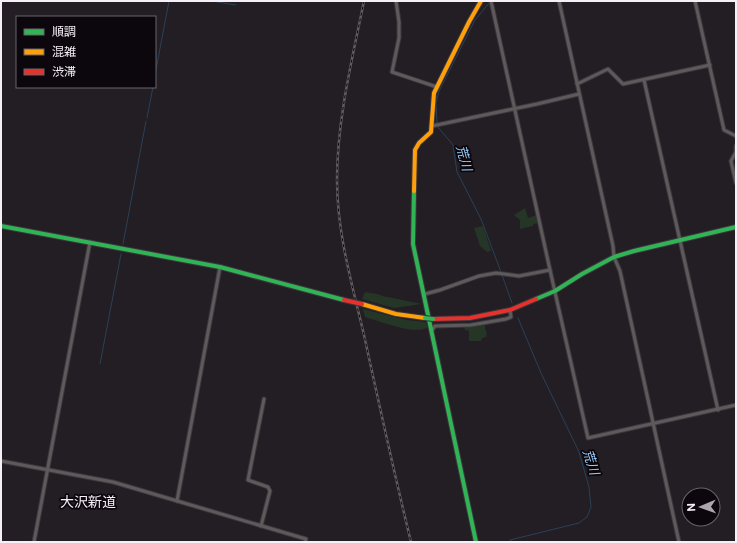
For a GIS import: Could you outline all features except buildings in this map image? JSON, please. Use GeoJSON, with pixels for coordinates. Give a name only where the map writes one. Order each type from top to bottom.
{"type":"FeatureCollection","features":[{"type":"Feature","properties":{"kind":"street"},"geometry":{"type":"LineString","coordinates":[[396,1],[399,22],[399,38],[392,72],[437,87]]}},
{"type":"Feature","properties":{"kind":"street"},"geometry":{"type":"LineString","coordinates":[[476,542],[425,294],[413,244],[416,146],[431,132],[435,126],[434,92],[481,1]]}},
{"type":"Feature","properties":{"kind":"street"},"geometry":{"type":"LineString","coordinates":[[559,1],[613,246],[614,257],[620,271],[679,542]]}},
{"type":"Feature","properties":{"kind":"street"},"geometry":{"type":"LineString","coordinates":[[695,1],[724,130],[736,136]]}},
{"type":"Feature","properties":{"kind":"street"},"geometry":{"type":"LineString","coordinates":[[491,2],[588,438],[736,406]]}},
{"type":"Feature","properties":{"kind":"street"},"geometry":{"type":"LineString","coordinates":[[577,84],[608,69],[623,84],[710,65]]}},
{"type":"Feature","properties":{"kind":"street"},"geometry":{"type":"LineString","coordinates":[[644,80],[718,410]]}},
{"type":"Feature","properties":{"kind":"street"},"geometry":{"type":"LineString","coordinates":[[435,126],[579,94]]}},
{"type":"Feature","properties":{"kind":"street"},"geometry":{"type":"LineString","coordinates":[[736,146],[736,152],[731,161],[736,183]]}},
{"type":"Feature","properties":{"kind":"street"},"geometry":{"type":"LineString","coordinates":[[1,226],[220,267],[396,314],[433,319],[470,318],[510,310],[555,291],[582,274],[614,257],[736,227]]}},
{"type":"Feature","properties":{"kind":"street"},"geometry":{"type":"LineString","coordinates":[[34,542],[90,242]]}},
{"type":"Feature","properties":{"kind":"street"},"geometry":{"type":"LineString","coordinates":[[176,501],[220,267]]}},
{"type":"Feature","properties":{"kind":"street"},"geometry":{"type":"LineString","coordinates":[[425,294],[479,276],[500,273],[519,276],[550,270]]}},
{"type":"Feature","properties":{"kind":"street"},"geometry":{"type":"LineString","coordinates":[[432,330],[435,326],[471,325],[506,319],[511,317],[510,310]]}},
{"type":"Feature","properties":{"kind":"street"},"geometry":{"type":"LineString","coordinates":[[261,526],[270,491],[268,487],[248,480],[264,399]]}},
{"type":"Feature","properties":{"kind":"street"},"geometry":{"type":"LineString","coordinates":[[1,461],[113,482],[306,539],[305,542]]}},
{"type":"Feature","properties":{"kind":"green space"},"geometry":{"type":"Polygon","coordinates":[[[525,208],[528,218],[537,215],[539,223],[520,229],[520,220],[514,215],[525,208]]]}},
{"type":"Feature","properties":{"kind":"green space"},"geometry":{"type":"Polygon","coordinates":[[[483,226],[491,251],[487,252],[480,246],[474,228],[483,226]]]}},
{"type":"Feature","properties":{"kind":"green space"},"geometry":{"type":"Polygon","coordinates":[[[365,292],[422,304],[394,308],[362,299],[365,292]]]}},
{"type":"Feature","properties":{"kind":"green space"},"geometry":{"type":"Polygon","coordinates":[[[363,309],[407,320],[425,322],[428,327],[415,330],[406,329],[365,317],[363,309]]]}},
{"type":"Feature","properties":{"kind":"green space"},"geometry":{"type":"Polygon","coordinates":[[[485,325],[485,330],[487,332],[486,337],[482,338],[481,341],[469,341],[469,331],[465,330],[464,327],[485,325]]]}},
{"type":"Feature","properties":{"kind":"waterway"},"geometry":{"type":"LineString","coordinates":[[156,70],[169,1]]}},
{"type":"Feature","properties":{"kind":"waterway"},"geometry":{"type":"LineString","coordinates":[[211,1],[236,5]]}},
{"type":"Feature","properties":{"kind":"waterway","name":"荒川"},"geometry":{"type":"LineString","coordinates":[[437,124],[436,103],[439,91],[475,20],[490,2]]}},
{"type":"Feature","properties":{"kind":"waterway"},"geometry":{"type":"LineString","coordinates":[[147,118],[153,88]]}},
{"type":"Feature","properties":{"kind":"waterway"},"geometry":{"type":"LineString","coordinates":[[123,244],[146,121]]}},
{"type":"Feature","properties":{"kind":"waterway","name":"荒川"},"geometry":{"type":"LineString","coordinates":[[438,127],[453,145],[457,172],[481,219],[501,272]]}},
{"type":"Feature","properties":{"kind":"waterway"},"geometry":{"type":"LineString","coordinates":[[100,364],[121,254]]}},
{"type":"Feature","properties":{"kind":"waterway","name":"荒川"},"geometry":{"type":"LineString","coordinates":[[502,275],[512,303]]}},
{"type":"Feature","properties":{"kind":"waterway","name":"荒川"},"geometry":{"type":"LineString","coordinates":[[510,542],[510,540],[579,523],[587,517],[591,507],[589,487],[579,452],[541,373],[518,318]]}},
{"type":"Feature","properties":{"kind":"railway"},"geometry":{"type":"LineString","coordinates":[[364,1],[342,113],[338,158],[338,200],[342,239],[350,278],[411,542]]}},
{"type":"Feature","properties":{"kind":"traffic: fast"},"geometry":{"type":"LineString","coordinates":[[414,191],[413,244],[476,542]]}},
{"type":"Feature","properties":{"kind":"traffic: fast"},"geometry":{"type":"LineString","coordinates":[[1,226],[220,267],[344,300]]}},
{"type":"Feature","properties":{"kind":"traffic: fast"},"geometry":{"type":"LineString","coordinates":[[536,299],[555,291],[582,274],[614,257],[736,227]]}},
{"type":"Feature","properties":{"kind":"traffic: fast"},"geometry":{"type":"LineString","coordinates":[[425,318],[433,319]]}},
{"type":"Feature","properties":{"kind":"traffic: slow"},"geometry":{"type":"LineString","coordinates":[[414,191],[415,150],[419,143],[431,132],[434,93],[481,1]]}},
{"type":"Feature","properties":{"kind":"traffic: slow"},"geometry":{"type":"LineString","coordinates":[[362,304],[396,314],[425,318]]}},
{"type":"Feature","properties":{"kind":"traffic: jam"},"geometry":{"type":"LineString","coordinates":[[433,319],[470,318],[510,310],[536,299]]}},
{"type":"Feature","properties":{"kind":"traffic: jam"},"geometry":{"type":"LineString","coordinates":[[344,300],[362,304]]}},
{"type":"Feature","properties":{"kind":"district","name":"大沢新道"},"geometry":{"type":"Point","coordinates":[88,502]}}]}
